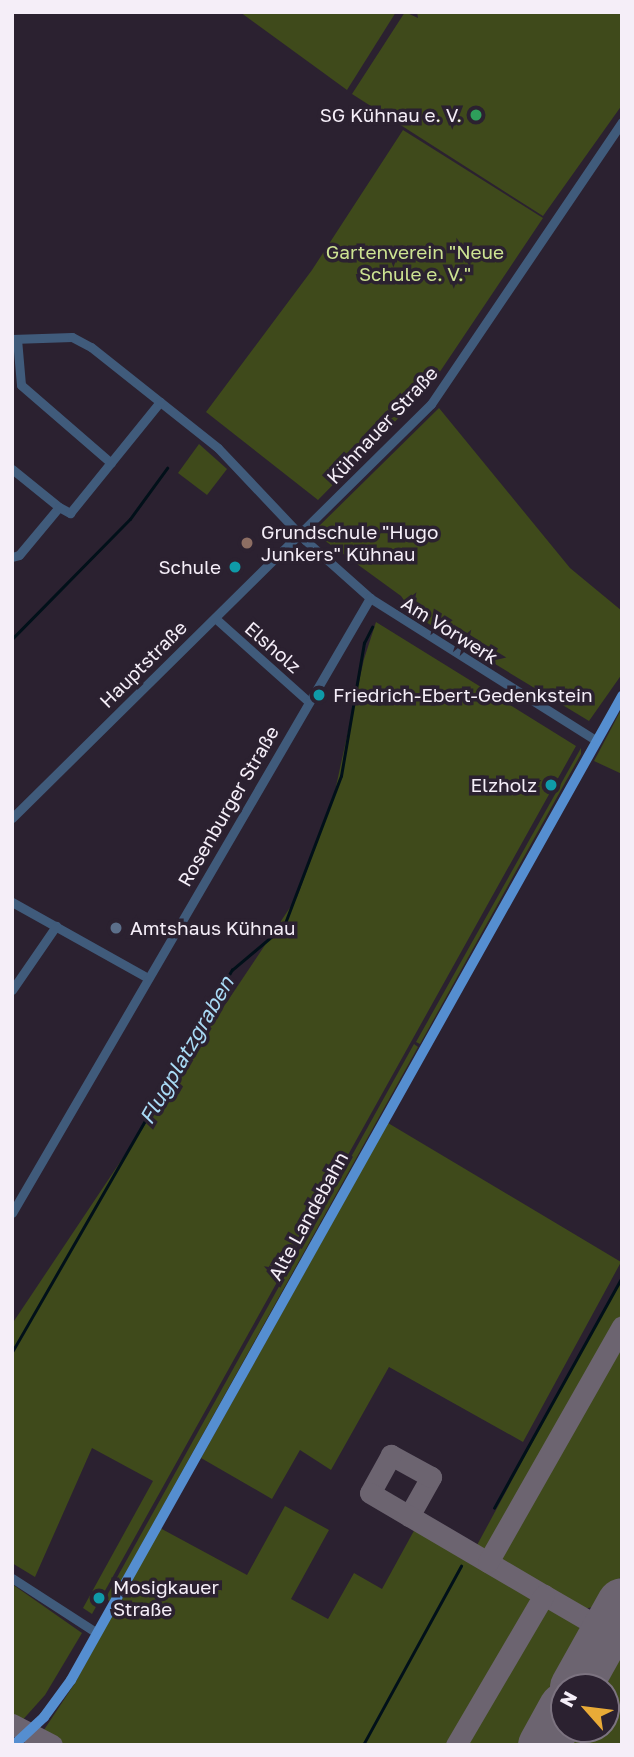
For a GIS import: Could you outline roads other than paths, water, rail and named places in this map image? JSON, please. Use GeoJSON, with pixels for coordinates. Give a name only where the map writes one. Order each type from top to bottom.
{"type":"FeatureCollection","features":[{"type":"Feature","properties":{"kind":"main road","name":"Alte Landebahn"},"geometry":{"type":"LineString","coordinates":[[14,1745],[57,1700],[97,1633],[594,739],[622,696]]}},
{"type":"Feature","properties":{"kind":"street","name":"Kühnauer Straße"},"geometry":{"type":"LineString","coordinates":[[299,535],[441,392],[622,122]]}},
{"type":"Feature","properties":{"kind":"street","name":"Am Vorwerk"},"geometry":{"type":"LineString","coordinates":[[15,339],[80,340],[232,462],[299,535],[370,598],[594,739]]}},
{"type":"Feature","properties":{"kind":"street"},"geometry":{"type":"LineString","coordinates":[[15,339],[22,385],[111,463]]}},
{"type":"Feature","properties":{"kind":"street"},"geometry":{"type":"LineString","coordinates":[[12,469],[70,513],[160,402]]}},
{"type":"Feature","properties":{"kind":"street"},"geometry":{"type":"LineString","coordinates":[[12,556],[19,555],[59,507]]}},
{"type":"Feature","properties":{"kind":"street","name":"Hauptstraße"},"geometry":{"type":"LineString","coordinates":[[12,818],[299,535]]}},
{"type":"Feature","properties":{"kind":"street","name":"Rosenburger Straße"},"geometry":{"type":"LineString","coordinates":[[12,1213],[370,598]]}},
{"type":"Feature","properties":{"kind":"street","name":"Elsholz"},"geometry":{"type":"LineString","coordinates":[[215,618],[309,702]]}},
{"type":"Feature","properties":{"kind":"street"},"geometry":{"type":"LineString","coordinates":[[12,902],[148,978]]}},
{"type":"Feature","properties":{"kind":"street"},"geometry":{"type":"LineString","coordinates":[[12,990],[55,926]]}},
{"type":"Feature","properties":{"kind":"street"},"geometry":{"type":"LineString","coordinates":[[12,1578],[97,1633]]}},
{"type":"Feature","properties":{"kind":"waterway"},"geometry":{"type":"LineString","coordinates":[[12,639],[130,519],[167,468]]}},
{"type":"Feature","properties":{"kind":"waterway","name":"Flugplatzgraben"},"geometry":{"type":"LineString","coordinates":[[12,1352],[232,970],[284,926],[341,776],[364,643],[372,627]]}},
{"type":"Feature","properties":{"kind":"waterway"},"geometry":{"type":"LineString","coordinates":[[494,1508],[622,1277]]}},
{"type":"Feature","properties":{"kind":"waterway"},"geometry":{"type":"LineString","coordinates":[[363,1745],[461,1566]]}},
{"type":"Feature","properties":{"kind":"place","name":"SG Kühnau e. V."},"geometry":{"type":"Point","coordinates":[476,115]}},
{"type":"Feature","properties":{"kind":"place","name":"Grundschule \"Hugo Junkers\" Kühnau"},"geometry":{"type":"Point","coordinates":[247,543]}},
{"type":"Feature","properties":{"kind":"place","name":"Schule"},"geometry":{"type":"Point","coordinates":[235,567]}},
{"type":"Feature","properties":{"kind":"place","name":"Friedrich-Ebert-Gedenkstein"},"geometry":{"type":"Point","coordinates":[319,695]}},
{"type":"Feature","properties":{"kind":"place","name":"Elzholz"},"geometry":{"type":"Point","coordinates":[551,785]}},
{"type":"Feature","properties":{"kind":"place","name":"Amtshaus Kühnau"},"geometry":{"type":"Point","coordinates":[116,928]}},
{"type":"Feature","properties":{"kind":"place","name":"Mosigkauer Straße"},"geometry":{"type":"Point","coordinates":[99,1598]}},
{"type":"Feature","properties":{"kind":"park label","name":"Gartenverein \"Neue Schule e. V.\""},"geometry":{"type":"Point","coordinates":[415,263]}}]}
